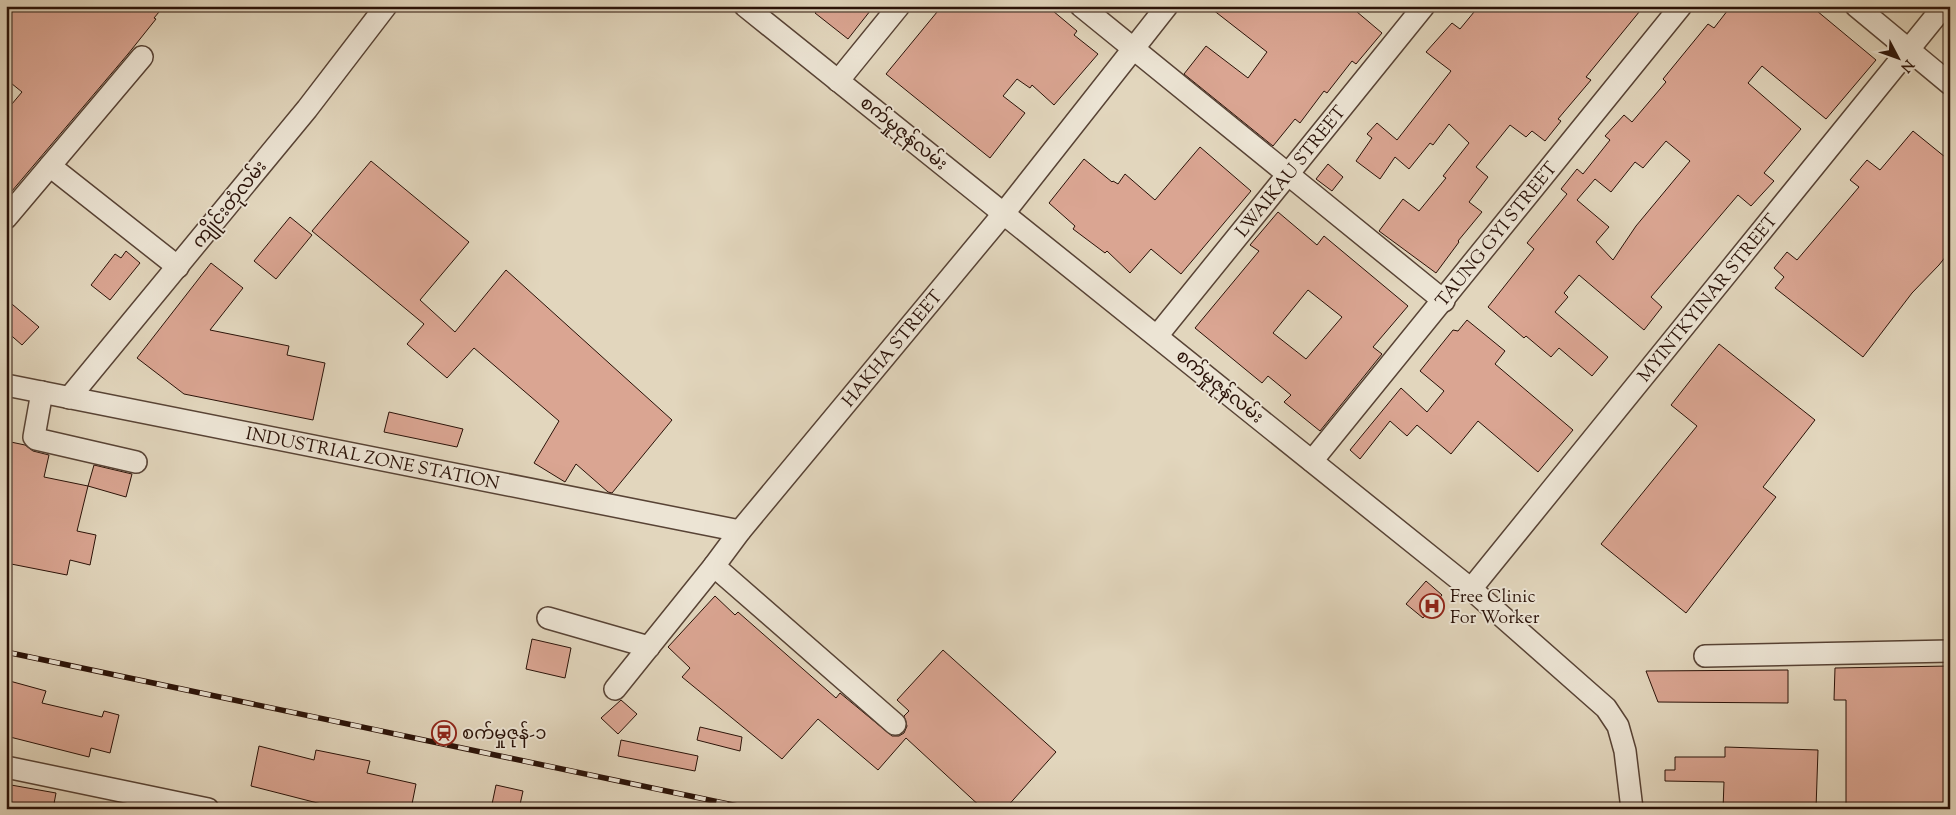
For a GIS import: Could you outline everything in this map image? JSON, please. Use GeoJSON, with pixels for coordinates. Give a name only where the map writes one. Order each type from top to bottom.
{"type":"FeatureCollection","features":[{"type":"Feature","properties":{"kind":"street","name":"ကျိုင်းတုံလမ်း"},"geometry":{"type":"LineString","coordinates":[[69,398],[306,109],[386,6]]}},
{"type":"Feature","properties":{"kind":"street","name":"စက်မှုဇုန်လမ်း"},"geometry":{"type":"LineString","coordinates":[[745,6],[1471,589],[1606,708],[1618,726],[1625,751],[1632,809]]}},
{"type":"Feature","properties":{"kind":"street"},"geometry":{"type":"LineString","coordinates":[[838,81],[899,6]]}},
{"type":"Feature","properties":{"kind":"street"},"geometry":{"type":"LineString","coordinates":[[1081,6],[1444,301]]}},
{"type":"Feature","properties":{"kind":"street","name":"HAKHA STREET"},"geometry":{"type":"LineString","coordinates":[[615,689],[740,531],[1004,213],[1167,6]]}},
{"type":"Feature","properties":{"kind":"street","name":"LWAIKAU STREET"},"geometry":{"type":"LineString","coordinates":[[1157,336],[1424,6]]}},
{"type":"Feature","properties":{"kind":"street","name":"TAUNG GYI STREET"},"geometry":{"type":"LineString","coordinates":[[1312,461],[1444,301],[1681,6]]}},
{"type":"Feature","properties":{"kind":"street"},"geometry":{"type":"LineString","coordinates":[[1856,6],[1950,84]]}},
{"type":"Feature","properties":{"kind":"street","name":"MYINTKYINAR STREET"},"geometry":{"type":"LineString","coordinates":[[1471,589],[1944,6]]}},
{"type":"Feature","properties":{"kind":"street"},"geometry":{"type":"LineString","coordinates":[[6,218],[142,57]]}},
{"type":"Feature","properties":{"kind":"street"},"geometry":{"type":"LineString","coordinates":[[50,166],[178,266]]}},
{"type":"Feature","properties":{"kind":"street","name":"INDUSTRIAL ZONE STATION"},"geometry":{"type":"LineString","coordinates":[[6,384],[740,531]]}},
{"type":"Feature","properties":{"kind":"street"},"geometry":{"type":"LineString","coordinates":[[42,392],[34,437],[36,439],[136,462]]}},
{"type":"Feature","properties":{"kind":"street"},"geometry":{"type":"LineString","coordinates":[[714,566],[895,724]]}},
{"type":"Feature","properties":{"kind":"street"},"geometry":{"type":"LineString","coordinates":[[548,618],[649,647]]}},
{"type":"Feature","properties":{"kind":"street"},"geometry":{"type":"LineString","coordinates":[[1705,656],[1950,651]]}},
{"type":"Feature","properties":{"kind":"street"},"geometry":{"type":"LineString","coordinates":[[6,767],[208,809]]}},
{"type":"Feature","properties":{"kind":"building"},"geometry":{"type":"Polygon","coordinates":[[[6,6],[164,6],[128,54],[6,198],[6,111],[22,92],[6,79],[6,6]]]}},
{"type":"Feature","properties":{"kind":"building"},"geometry":{"type":"Polygon","coordinates":[[[821,6],[874,6],[848,39],[815,13],[821,6]]]}},
{"type":"Feature","properties":{"kind":"building"},"geometry":{"type":"Polygon","coordinates":[[[942,6],[1047,6],[1077,31],[1074,35],[1098,54],[1054,105],[1032,85],[1030,88],[1017,79],[1003,96],[1025,113],[990,158],[886,74],[942,6]]]}},
{"type":"Feature","properties":{"kind":"building"},"geometry":{"type":"Polygon","coordinates":[[[1208,6],[1350,6],[1382,33],[1356,64],[1352,61],[1327,93],[1324,91],[1300,123],[1295,119],[1273,146],[1184,74],[1206,46],[1248,78],[1267,52],[1208,6]]]}},
{"type":"Feature","properties":{"kind":"building"},"geometry":{"type":"Polygon","coordinates":[[[1479,6],[1644,6],[1586,77],[1591,80],[1558,119],[1561,121],[1545,141],[1532,131],[1526,137],[1510,125],[1476,167],[1488,177],[1469,202],[1482,212],[1458,241],[1436,273],[1379,231],[1403,199],[1419,211],[1446,178],[1443,176],[1469,143],[1449,124],[1433,145],[1430,143],[1409,169],[1395,157],[1380,179],[1356,161],[1372,138],[1367,134],[1377,123],[1397,140],[1451,71],[1426,52],[1452,23],[1460,29],[1479,6]]]}},
{"type":"Feature","properties":{"kind":"building"},"geometry":{"type":"Polygon","coordinates":[[[1731,6],[1811,6],[1876,60],[1826,119],[1762,66],[1748,83],[1801,129],[1764,173],[1774,181],[1751,206],[1738,195],[1651,297],[1662,307],[1644,330],[1579,275],[1564,293],[1568,297],[1555,312],[1608,357],[1592,376],[1559,348],[1551,357],[1526,336],[1524,338],[1488,307],[1534,249],[1527,243],[1567,194],[1561,189],[1577,169],[1583,174],[1610,140],[1605,136],[1624,115],[1632,122],[1666,82],[1663,79],[1708,24],[1714,28],[1731,6]],[[1666,141],[1643,168],[1635,162],[1611,192],[1595,179],[1577,200],[1609,227],[1596,242],[1613,260],[1636,226],[1690,161],[1666,141]]]}},
{"type":"Feature","properties":{"kind":"building"},"geometry":{"type":"Polygon","coordinates":[[[1913,131],[1950,161],[1950,251],[1912,293],[1863,357],[1775,288],[1784,277],[1774,268],[1787,252],[1797,260],[1859,187],[1850,180],[1867,160],[1880,170],[1913,131]]]}},
{"type":"Feature","properties":{"kind":"building"},"geometry":{"type":"Polygon","coordinates":[[[1200,147],[1251,191],[1181,274],[1151,249],[1130,273],[1107,251],[1105,253],[1073,229],[1075,226],[1049,203],[1084,159],[1112,182],[1118,184],[1125,174],[1155,200],[1200,147]]]}},
{"type":"Feature","properties":{"kind":"building"},"geometry":{"type":"Polygon","coordinates":[[[371,161],[469,242],[420,300],[455,332],[506,270],[672,420],[612,493],[608,492],[576,464],[565,482],[534,463],[559,421],[474,348],[447,378],[407,344],[424,324],[312,231],[371,161]]]}},
{"type":"Feature","properties":{"kind":"building"},"geometry":{"type":"Polygon","coordinates":[[[1328,164],[1343,177],[1332,191],[1316,179],[1328,164]]]}},
{"type":"Feature","properties":{"kind":"building"},"geometry":{"type":"Polygon","coordinates":[[[1278,212],[1317,245],[1324,236],[1408,306],[1373,347],[1382,354],[1320,431],[1284,402],[1291,395],[1268,376],[1262,383],[1195,328],[1259,251],[1250,245],[1278,212]],[[1308,290],[1273,333],[1306,359],[1342,317],[1308,290]]]}},
{"type":"Feature","properties":{"kind":"building"},"geometry":{"type":"Polygon","coordinates":[[[290,217],[312,235],[276,279],[254,261],[290,217]]]}},
{"type":"Feature","properties":{"kind":"building"},"geometry":{"type":"Polygon","coordinates":[[[126,251],[140,263],[110,300],[91,285],[115,254],[121,258],[126,251]]]}},
{"type":"Feature","properties":{"kind":"building"},"geometry":{"type":"Polygon","coordinates":[[[211,263],[243,288],[210,330],[289,346],[287,355],[325,363],[313,420],[184,394],[137,358],[211,263]]]}},
{"type":"Feature","properties":{"kind":"building"},"geometry":{"type":"Polygon","coordinates":[[[6,299],[39,327],[22,345],[6,331],[6,299]]]}},
{"type":"Feature","properties":{"kind":"building"},"geometry":{"type":"Polygon","coordinates":[[[1467,320],[1505,351],[1495,364],[1573,430],[1538,472],[1478,421],[1451,454],[1417,425],[1407,436],[1390,421],[1360,459],[1350,450],[1401,388],[1427,412],[1444,391],[1420,371],[1453,330],[1458,331],[1467,320]]]}},
{"type":"Feature","properties":{"kind":"building"},"geometry":{"type":"Polygon","coordinates":[[[1719,344],[1815,420],[1763,487],[1776,497],[1686,613],[1601,544],[1697,426],[1671,405],[1719,344]]]}},
{"type":"Feature","properties":{"kind":"building"},"geometry":{"type":"Polygon","coordinates":[[[389,412],[463,429],[457,447],[384,432],[389,412]]]}},
{"type":"Feature","properties":{"kind":"building"},"geometry":{"type":"Polygon","coordinates":[[[6,441],[25,445],[33,451],[49,455],[44,477],[88,486],[77,531],[96,535],[90,565],[70,560],[67,575],[6,563],[6,441]]]}},
{"type":"Feature","properties":{"kind":"building"},"geometry":{"type":"Polygon","coordinates":[[[94,465],[132,474],[126,497],[88,486],[94,465]]]}},
{"type":"Feature","properties":{"kind":"building"},"geometry":{"type":"Polygon","coordinates":[[[1426,581],[1442,595],[1423,618],[1406,604],[1426,581]]]}},
{"type":"Feature","properties":{"kind":"building"},"geometry":{"type":"Polygon","coordinates":[[[715,596],[735,615],[738,612],[836,698],[840,693],[892,736],[899,736],[904,733],[907,726],[904,716],[909,711],[897,700],[943,650],[1056,752],[1005,809],[983,809],[906,738],[878,770],[818,719],[782,759],[682,677],[690,668],[668,647],[715,596]]]}},
{"type":"Feature","properties":{"kind":"building"},"geometry":{"type":"Polygon","coordinates":[[[532,639],[571,648],[565,678],[526,669],[532,639]]]}},
{"type":"Feature","properties":{"kind":"building"},"geometry":{"type":"Polygon","coordinates":[[[1950,666],[1950,809],[1846,809],[1846,700],[1834,700],[1835,668],[1950,666]]]}},
{"type":"Feature","properties":{"kind":"building"},"geometry":{"type":"Polygon","coordinates":[[[1788,670],[1788,703],[1658,702],[1646,671],[1788,670]]]}},
{"type":"Feature","properties":{"kind":"building"},"geometry":{"type":"Polygon","coordinates":[[[6,680],[46,691],[42,703],[102,717],[104,711],[119,715],[110,753],[91,748],[89,757],[6,736],[6,680]]]}},
{"type":"Feature","properties":{"kind":"building"},"geometry":{"type":"Polygon","coordinates":[[[621,700],[637,714],[618,734],[601,718],[621,700]]]}},
{"type":"Feature","properties":{"kind":"building"},"geometry":{"type":"Polygon","coordinates":[[[700,727],[742,737],[740,751],[697,740],[700,727]]]}},
{"type":"Feature","properties":{"kind":"building"},"geometry":{"type":"Polygon","coordinates":[[[621,740],[698,756],[695,771],[618,756],[621,740]]]}},
{"type":"Feature","properties":{"kind":"building"},"geometry":{"type":"Polygon","coordinates":[[[259,746],[314,760],[316,750],[370,761],[367,773],[416,784],[411,809],[341,809],[251,786],[259,746]]]}},
{"type":"Feature","properties":{"kind":"building"},"geometry":{"type":"Polygon","coordinates":[[[1725,747],[1818,750],[1816,809],[1723,809],[1724,782],[1665,781],[1665,770],[1675,770],[1675,757],[1725,757],[1725,747]]]}},
{"type":"Feature","properties":{"kind":"building"},"geometry":{"type":"Polygon","coordinates":[[[11,785],[56,793],[53,809],[7,809],[11,785]]]}},
{"type":"Feature","properties":{"kind":"building"},"geometry":{"type":"Polygon","coordinates":[[[496,785],[523,791],[519,809],[491,809],[496,785]]]}},
{"type":"Feature","properties":{"kind":"railway"},"geometry":{"type":"LineString","coordinates":[[6,652],[752,809]]}},
{"type":"Feature","properties":{"kind":"place","name":"Free Clinic For Worker"},"geometry":{"type":"Point","coordinates":[1432,606]}},
{"type":"Feature","properties":{"kind":"place","name":"စက်မှုဇုန်-၁"},"geometry":{"type":"Point","coordinates":[444,733]}}]}
